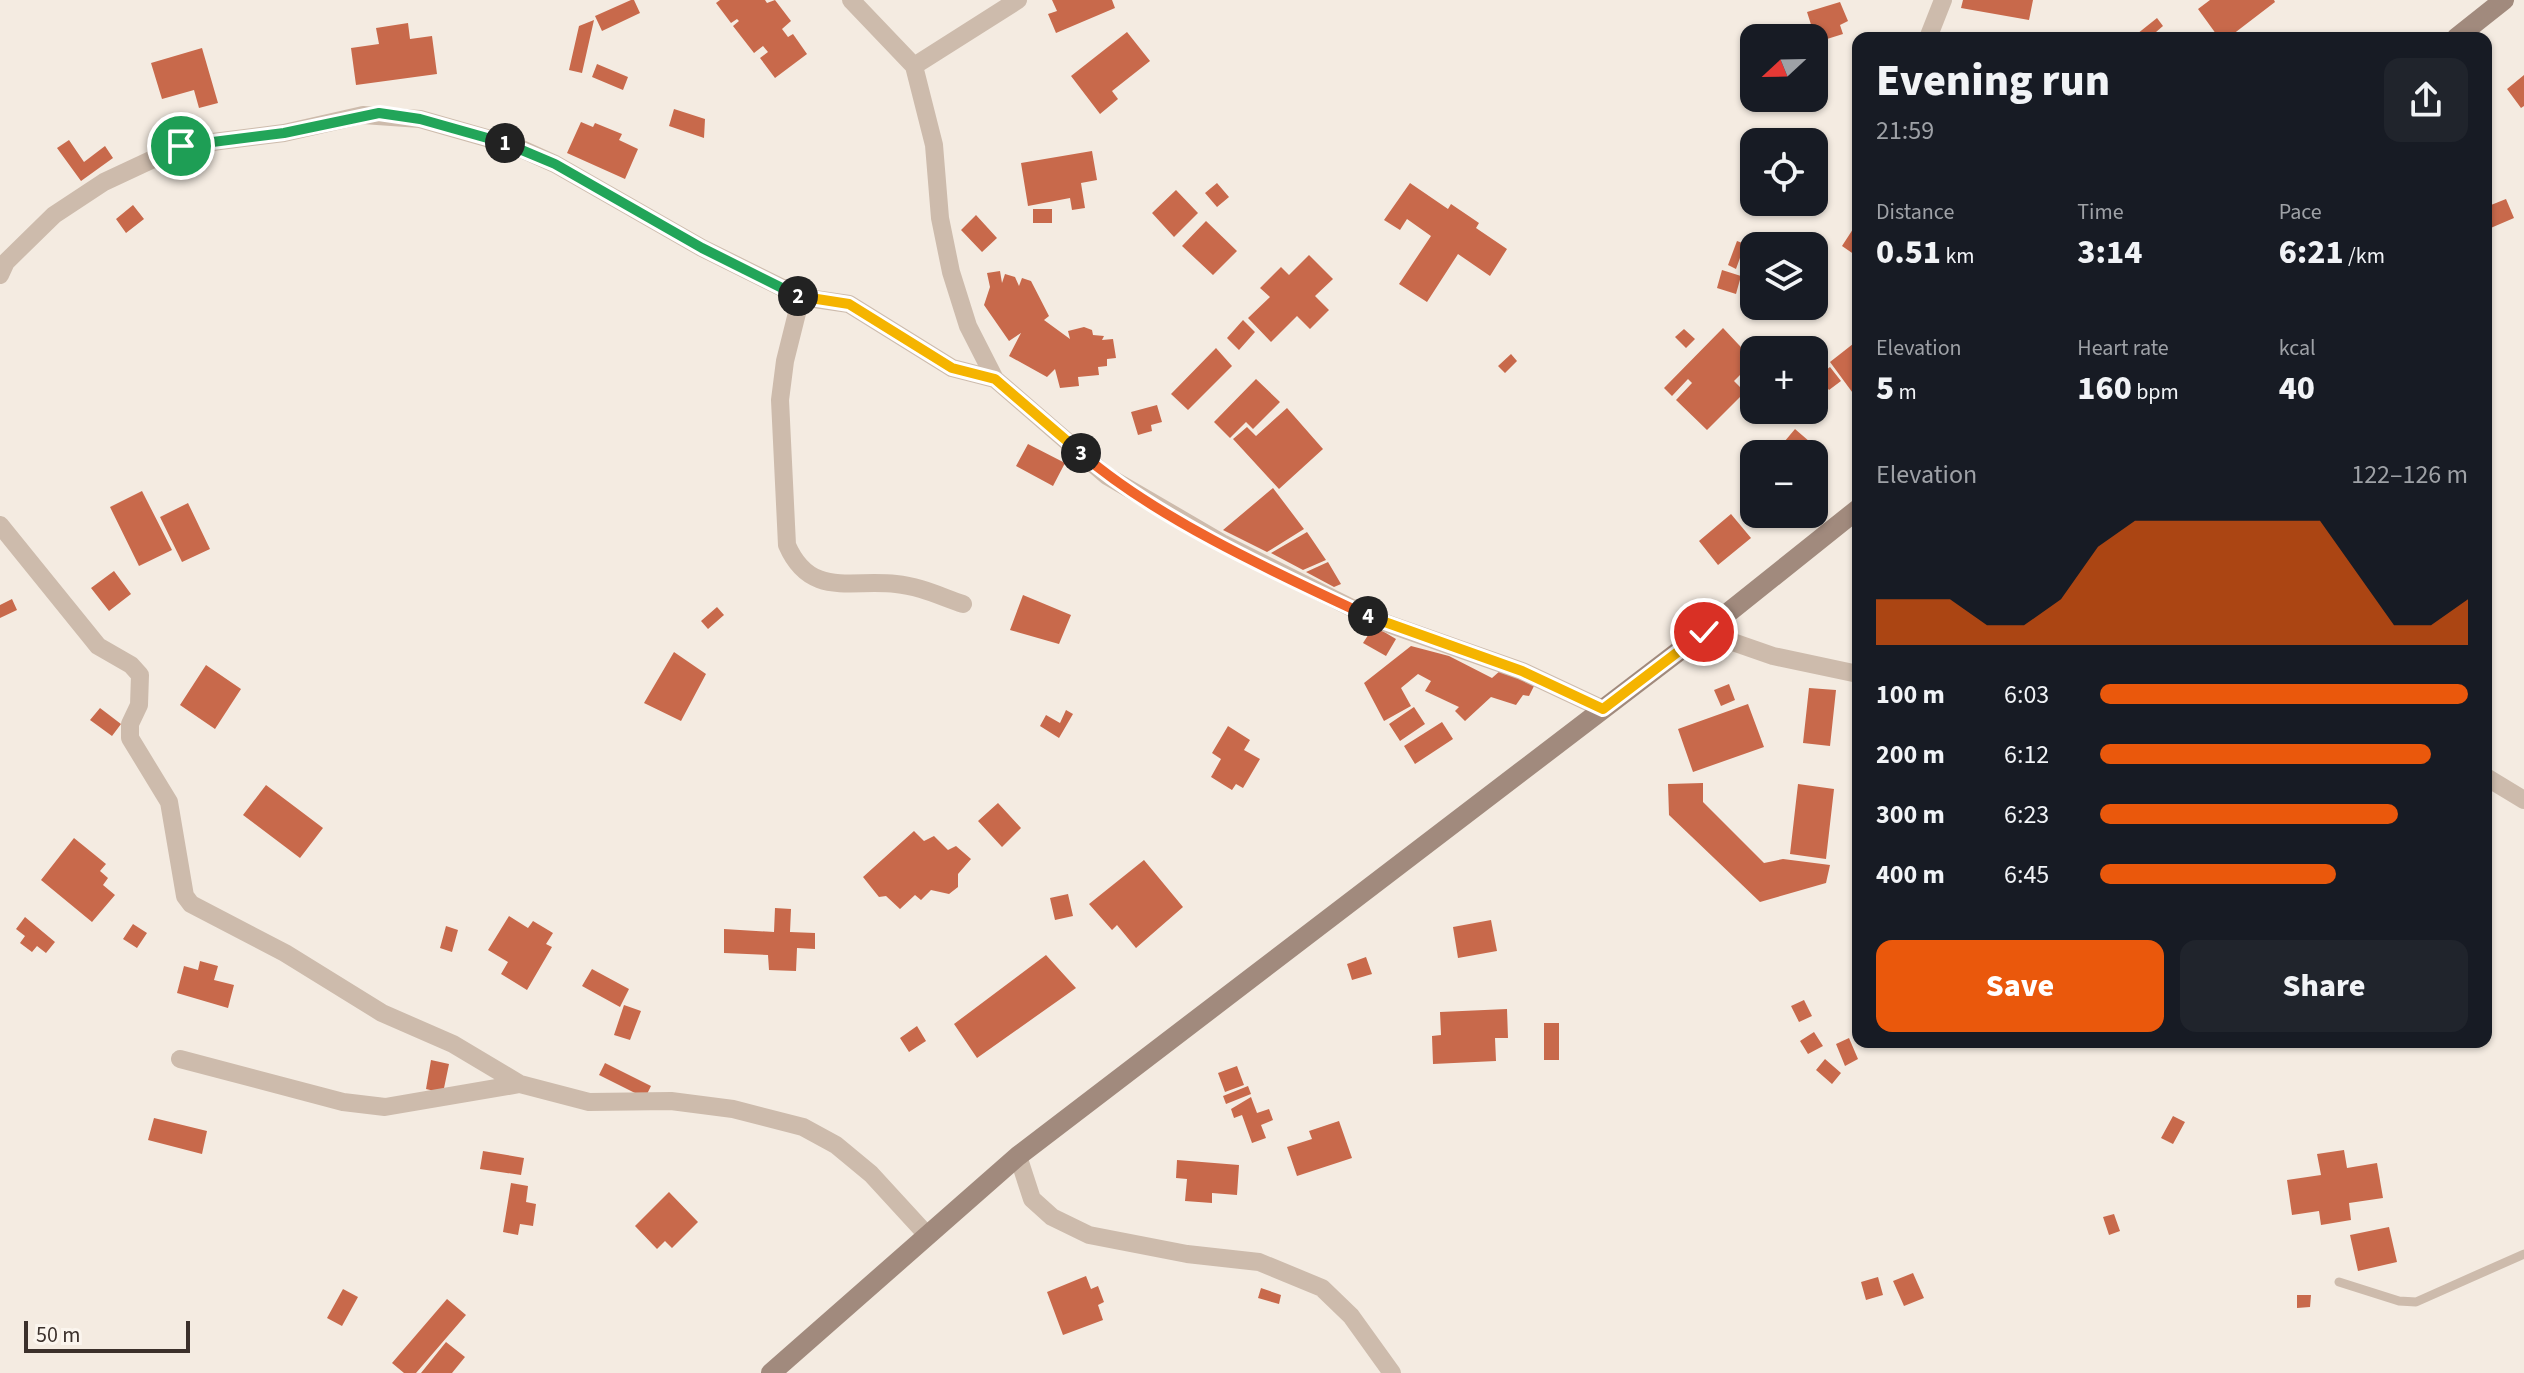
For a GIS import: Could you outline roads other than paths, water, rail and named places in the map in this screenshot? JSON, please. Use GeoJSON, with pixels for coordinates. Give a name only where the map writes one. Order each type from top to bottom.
{"type":"FeatureCollection","features":[{"type":"Feature","properties":{"kind":"main road"},"geometry":{"type":"LineString","coordinates":[[2464,32],[2504,0]]}},
{"type":"Feature","properties":{"kind":"main road"},"geometry":{"type":"LineString","coordinates":[[771,1373],[1018,1156],[1704,632],[1852,514]]}},
{"type":"Feature","properties":{"kind":"street"},"geometry":{"type":"LineString","coordinates":[[851,0],[914,66],[934,145],[940,218],[951,272],[968,326],[995,379],[1107,476],[1222,543],[1374,619],[1522,671],[1603,709]]}},
{"type":"Feature","properties":{"kind":"street"},"geometry":{"type":"LineString","coordinates":[[914,66],[1018,0]]}},
{"type":"Feature","properties":{"kind":"street"},"geometry":{"type":"LineString","coordinates":[[1930,32],[1943,0]]}},
{"type":"Feature","properties":{"kind":"street"},"geometry":{"type":"LineString","coordinates":[[0,275],[6,262],[54,215],[104,182],[181,146],[284,133],[379,113],[420,119],[515,146],[555,164],[702,248],[801,297],[849,304],[952,368],[995,379]]}},
{"type":"Feature","properties":{"kind":"street"},"geometry":{"type":"LineString","coordinates":[[801,297],[785,361],[780,400],[787,545],[795,563],[805,574],[821,582],[896,584],[963,604]]}},
{"type":"Feature","properties":{"kind":"street"},"geometry":{"type":"LineString","coordinates":[[0,525],[98,646],[131,665],[140,675],[139,705],[130,724],[130,738],[169,802],[187,900],[285,953],[382,1013],[453,1044],[520,1084],[589,1102],[671,1101],[733,1109],[803,1127],[836,1145],[871,1174],[927,1235]]}},
{"type":"Feature","properties":{"kind":"street"},"geometry":{"type":"LineString","coordinates":[[1704,632],[1773,656],[1852,673]]}},
{"type":"Feature","properties":{"kind":"street"},"geometry":{"type":"LineString","coordinates":[[2492,781],[2524,800]]}},
{"type":"Feature","properties":{"kind":"street"},"geometry":{"type":"LineString","coordinates":[[180,1059],[343,1102],[385,1107],[520,1084]]}},
{"type":"Feature","properties":{"kind":"street"},"geometry":{"type":"LineString","coordinates":[[1018,1156],[1032,1199],[1052,1217],[1089,1235],[1187,1254],[1259,1262],[1322,1288],[1351,1316],[1388,1367]]}},
{"type":"Feature","properties":{"kind":"lane"},"geometry":{"type":"LineString","coordinates":[[2339,1282],[2399,1301],[2416,1302],[2524,1254]]}}]}
